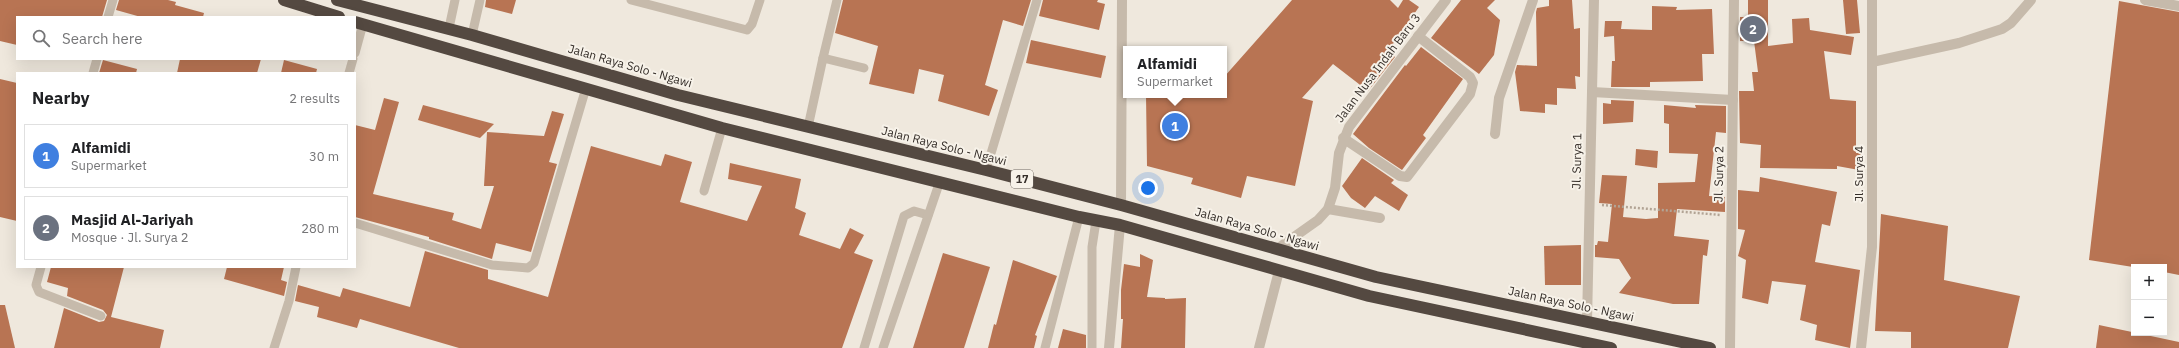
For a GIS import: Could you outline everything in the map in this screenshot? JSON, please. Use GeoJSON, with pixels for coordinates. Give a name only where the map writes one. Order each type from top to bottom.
{"type":"FeatureCollection","features":[{"type":"Feature","properties":{"kind":"highway"},"geometry":{"type":"LineString","coordinates":[[284,0],[336,16]]}},
{"type":"Feature","properties":{"kind":"highway","name":"Jalan Raya Solo - Ngawi"},"geometry":{"type":"LineString","coordinates":[[337,0],[358,3],[449,28],[678,95],[986,170],[1121,205],[1376,277],[1710,348]]}},
{"type":"Feature","properties":{"kind":"highway","name":"17"},"geometry":{"type":"LineString","coordinates":[[359,23],[722,128],[940,181],[1079,217],[1120,225],[1369,296],[1611,348]]}},
{"type":"Feature","properties":{"kind":"highway"},"geometry":{"type":"LineString","coordinates":[[1120,225],[1121,205]]}},
{"type":"Feature","properties":{"kind":"street"},"geometry":{"type":"LineString","coordinates":[[1121,205],[1122,0]]}},
{"type":"Feature","properties":{"kind":"street","name":"Jalan Nusa Indah Baru 3"},"geometry":{"type":"LineString","coordinates":[[1277,249],[1318,220],[1328,209],[1335,188],[1339,153],[1343,138],[1354,119],[1446,0]]}},
{"type":"Feature","properties":{"kind":"street"},"geometry":{"type":"LineString","coordinates":[[1495,134],[1499,98],[1533,0]]}},
{"type":"Feature","properties":{"kind":"street","name":"Jl. Surya 1"},"geometry":{"type":"LineString","coordinates":[[1587,322],[1594,0]]}},
{"type":"Feature","properties":{"kind":"street","name":"Jl. Surya 2"},"geometry":{"type":"LineString","coordinates":[[1730,348],[1734,0]]}},
{"type":"Feature","properties":{"kind":"street","name":"Jl. Surya 4"},"geometry":{"type":"LineString","coordinates":[[1861,348],[1872,247],[1872,0]]}},
{"type":"Feature","properties":{"kind":"street"},"geometry":{"type":"LineString","coordinates":[[1872,62],[1959,43],[2002,29],[2011,23],[2031,0]]}},
{"type":"Feature","properties":{"kind":"street"},"geometry":{"type":"LineString","coordinates":[[2145,0],[2179,6]]}},
{"type":"Feature","properties":{"kind":"street"},"geometry":{"type":"LineString","coordinates":[[1343,138],[1400,176],[1407,177],[1470,94],[1473,83],[1470,77],[1418,36]]}},
{"type":"Feature","properties":{"kind":"street"},"geometry":{"type":"LineString","coordinates":[[1592,92],[1733,100]]}},
{"type":"Feature","properties":{"kind":"street"},"geometry":{"type":"LineString","coordinates":[[1328,209],[1380,218]]}},
{"type":"Feature","properties":{"kind":"street"},"geometry":{"type":"LineString","coordinates":[[1110,348],[1120,225]]}},
{"type":"Feature","properties":{"kind":"street"},"geometry":{"type":"LineString","coordinates":[[1259,348],[1279,271]]}},
{"type":"Feature","properties":{"kind":"lane"},"geometry":{"type":"LineString","coordinates":[[108,16],[113,0]]}},
{"type":"Feature","properties":{"kind":"lane"},"geometry":{"type":"LineString","coordinates":[[449,28],[455,0]]}},
{"type":"Feature","properties":{"kind":"lane"},"geometry":{"type":"LineString","coordinates":[[472,35],[480,0]]}},
{"type":"Feature","properties":{"kind":"lane"},"geometry":{"type":"LineString","coordinates":[[631,0],[747,30],[752,24],[760,0]]}},
{"type":"Feature","properties":{"kind":"lane"},"geometry":{"type":"LineString","coordinates":[[808,127],[837,0]]}},
{"type":"Feature","properties":{"kind":"lane"},"geometry":{"type":"LineString","coordinates":[[986,170],[1037,0]]}},
{"type":"Feature","properties":{"kind":"lane"},"geometry":{"type":"LineString","coordinates":[[356,46],[359,23]]}},
{"type":"Feature","properties":{"kind":"lane"},"geometry":{"type":"LineString","coordinates":[[823,58],[864,68]]}},
{"type":"Feature","properties":{"kind":"lane"},"geometry":{"type":"LineString","coordinates":[[93,72],[97,60]]}},
{"type":"Feature","properties":{"kind":"lane"},"geometry":{"type":"LineString","coordinates":[[349,72],[353,60]]}},
{"type":"Feature","properties":{"kind":"lane"},"geometry":{"type":"LineString","coordinates":[[356,223],[492,265],[528,268],[534,263],[586,88]]}},
{"type":"Feature","properties":{"kind":"lane"},"geometry":{"type":"LineString","coordinates":[[704,191],[722,128]]}},
{"type":"Feature","properties":{"kind":"lane"},"geometry":{"type":"LineString","coordinates":[[883,348],[940,181]]}},
{"type":"Feature","properties":{"kind":"lane"},"geometry":{"type":"LineString","coordinates":[[864,348],[904,216],[914,211],[928,215]]}},
{"type":"Feature","properties":{"kind":"lane"},"geometry":{"type":"LineString","coordinates":[[1045,348],[1079,217]]}},
{"type":"Feature","properties":{"kind":"lane"},"geometry":{"type":"LineString","coordinates":[[1092,348],[1092,247],[1096,221]]}},
{"type":"Feature","properties":{"kind":"lane"},"geometry":{"type":"LineString","coordinates":[[41,268],[36,285],[39,292],[101,316]]}},
{"type":"Feature","properties":{"kind":"lane"},"geometry":{"type":"LineString","coordinates":[[274,348],[289,301],[296,268]]}},
{"type":"Feature","properties":{"kind":"path"},"geometry":{"type":"LineString","coordinates":[[1590,204],[1732,216]]}},
{"type":"Feature","properties":{"kind":"building"},"geometry":{"type":"Polygon","coordinates":[[[0,0],[107,0],[102,16],[16,16],[16,45],[0,41],[0,0]]]}},
{"type":"Feature","properties":{"kind":"building"},"geometry":{"type":"Polygon","coordinates":[[[119,0],[168,0],[176,2],[175,5],[204,13],[203,16],[137,16],[116,10],[119,0]]]}},
{"type":"Feature","properties":{"kind":"building"},"geometry":{"type":"Polygon","coordinates":[[[486,0],[516,0],[512,14],[485,7],[486,0]]]}},
{"type":"Feature","properties":{"kind":"building"},"geometry":{"type":"Polygon","coordinates":[[[843,0],[1031,0],[1023,26],[1003,20],[985,85],[998,90],[989,116],[938,101],[944,75],[919,69],[914,94],[869,84],[878,46],[835,33],[843,0]]]}},
{"type":"Feature","properties":{"kind":"building"},"geometry":{"type":"Polygon","coordinates":[[[1043,0],[1098,0],[1097,2],[1105,4],[1099,30],[1039,16],[1043,0]]]}},
{"type":"Feature","properties":{"kind":"building"},"geometry":{"type":"Polygon","coordinates":[[[1292,0],[1390,0],[1398,8],[1403,0],[1409,0],[1419,7],[1388,51],[1395,57],[1368,91],[1333,64],[1302,98],[1313,101],[1295,186],[1247,176],[1241,198],[1191,184],[1193,178],[1147,166],[1146,98],[1227,98],[1227,74],[1292,0]]]}},
{"type":"Feature","properties":{"kind":"building"},"geometry":{"type":"Polygon","coordinates":[[[1461,0],[1495,0],[1487,8],[1500,20],[1494,55],[1479,74],[1431,38],[1461,0]]]}},
{"type":"Feature","properties":{"kind":"building"},"geometry":{"type":"Polygon","coordinates":[[[1549,0],[1572,0],[1574,29],[1580,28],[1580,77],[1575,76],[1576,89],[1557,88],[1557,105],[1545,104],[1545,113],[1520,111],[1515,72],[1517,65],[1537,66],[1536,12],[1537,8],[1549,6],[1549,0]]]}},
{"type":"Feature","properties":{"kind":"building"},"geometry":{"type":"Polygon","coordinates":[[[1748,0],[1768,0],[1768,46],[1793,43],[1792,19],[1809,18],[1810,30],[1854,37],[1851,55],[1824,51],[1830,99],[1856,101],[1856,153],[1861,153],[1859,170],[1837,166],[1837,169],[1760,168],[1761,145],[1740,143],[1739,91],[1754,91],[1752,72],[1758,72],[1754,41],[1740,41],[1740,17],[1748,17],[1748,0]]]}},
{"type":"Feature","properties":{"kind":"building"},"geometry":{"type":"Polygon","coordinates":[[[1843,0],[1857,0],[1860,33],[1846,34],[1843,0]]]}},
{"type":"Feature","properties":{"kind":"building"},"geometry":{"type":"Polygon","coordinates":[[[2119,1],[2179,12],[2179,275],[2167,273],[2167,264],[2131,264],[2131,267],[2089,260],[2119,1]]]}},
{"type":"Feature","properties":{"kind":"building"},"geometry":{"type":"Polygon","coordinates":[[[1652,6],[1677,7],[1676,10],[1712,9],[1714,54],[1702,54],[1703,81],[1650,82],[1650,87],[1611,87],[1612,61],[1615,61],[1614,36],[1604,37],[1605,21],[1622,21],[1621,29],[1652,30],[1652,6]]]}},
{"type":"Feature","properties":{"kind":"building"},"geometry":{"type":"Polygon","coordinates":[[[1031,40],[1106,56],[1101,78],[1026,63],[1031,40]]]}},
{"type":"Feature","properties":{"kind":"building"},"geometry":{"type":"Polygon","coordinates":[[[1421,47],[1463,79],[1423,135],[1426,138],[1402,170],[1369,148],[1353,134],[1405,65],[1406,66],[1421,47]]]}},
{"type":"Feature","properties":{"kind":"building"},"geometry":{"type":"Polygon","coordinates":[[[103,60],[137,69],[136,72],[99,72],[103,60]]]}},
{"type":"Feature","properties":{"kind":"building"},"geometry":{"type":"Polygon","coordinates":[[[180,60],[261,60],[257,72],[177,72],[180,60]]]}},
{"type":"Feature","properties":{"kind":"building"},"geometry":{"type":"Polygon","coordinates":[[[284,60],[317,69],[316,72],[281,72],[284,60]]]}},
{"type":"Feature","properties":{"kind":"building"},"geometry":{"type":"Polygon","coordinates":[[[0,79],[16,83],[16,221],[0,217],[0,79]]]}},
{"type":"Feature","properties":{"kind":"building"},"geometry":{"type":"Polygon","coordinates":[[[384,98],[399,102],[373,194],[454,213],[452,220],[481,229],[494,186],[484,186],[487,132],[544,136],[552,111],[564,114],[549,162],[557,164],[531,252],[496,243],[492,259],[429,239],[429,237],[356,217],[356,125],[375,130],[384,98]]]}},
{"type":"Feature","properties":{"kind":"building"},"geometry":{"type":"Polygon","coordinates":[[[1611,100],[1634,101],[1633,122],[1603,124],[1603,103],[1611,104],[1611,100]]]}},
{"type":"Feature","properties":{"kind":"building"},"geometry":{"type":"Polygon","coordinates":[[[423,105],[494,124],[480,138],[418,120],[423,105]]]}},
{"type":"Feature","properties":{"kind":"building"},"geometry":{"type":"Polygon","coordinates":[[[1664,105],[1696,108],[1695,105],[1726,106],[1726,133],[1716,132],[1709,196],[1725,197],[1725,212],[1677,209],[1674,236],[1709,240],[1707,256],[1703,255],[1699,304],[1673,304],[1619,293],[1631,278],[1619,259],[1595,257],[1595,245],[1597,245],[1598,241],[1608,242],[1612,204],[1599,203],[1602,175],[1627,176],[1623,217],[1646,219],[1658,218],[1658,183],[1695,182],[1698,154],[1669,153],[1669,124],[1664,123],[1664,105]]]}},
{"type":"Feature","properties":{"kind":"building"},"geometry":{"type":"Polygon","coordinates":[[[591,146],[661,166],[665,154],[692,162],[680,202],[747,221],[762,186],[728,179],[730,163],[801,179],[795,208],[806,213],[799,235],[840,249],[850,228],[864,235],[854,253],[873,260],[842,348],[459,348],[360,319],[357,328],[317,317],[319,307],[295,301],[298,285],[340,297],[343,288],[410,307],[425,251],[488,270],[488,279],[548,297],[591,146]]]}},
{"type":"Feature","properties":{"kind":"building"},"geometry":{"type":"Polygon","coordinates":[[[1636,149],[1658,151],[1657,168],[1635,165],[1636,149]]]}},
{"type":"Feature","properties":{"kind":"building"},"geometry":{"type":"Polygon","coordinates":[[[1362,158],[1394,180],[1391,183],[1408,195],[1399,211],[1375,196],[1365,208],[1351,198],[1342,186],[1362,158]]]}},
{"type":"Feature","properties":{"kind":"building"},"geometry":{"type":"Polygon","coordinates":[[[1760,177],[1837,192],[1830,226],[1822,224],[1815,262],[1860,270],[1850,348],[1815,340],[1817,325],[1800,320],[1806,285],[1772,281],[1768,304],[1742,298],[1746,260],[1738,256],[1745,230],[1738,229],[1738,190],[1759,192],[1760,177]]]}},
{"type":"Feature","properties":{"kind":"building"},"geometry":{"type":"Polygon","coordinates":[[[1881,214],[1948,226],[1944,280],[2020,296],[2008,348],[1911,348],[1911,332],[1875,331],[1881,214]]]}},
{"type":"Feature","properties":{"kind":"building"},"geometry":{"type":"Polygon","coordinates":[[[1581,245],[1581,285],[1545,285],[1544,246],[1581,245]]]}},
{"type":"Feature","properties":{"kind":"building"},"geometry":{"type":"Polygon","coordinates":[[[943,253],[990,267],[964,348],[913,348],[943,253]]]}},
{"type":"Feature","properties":{"kind":"building"},"geometry":{"type":"Polygon","coordinates":[[[1140,254],[1153,260],[1147,297],[1165,299],[1186,298],[1185,348],[1121,348],[1123,319],[1121,319],[1121,290],[1124,264],[1140,267],[1140,254]]]}},
{"type":"Feature","properties":{"kind":"building"},"geometry":{"type":"Polygon","coordinates":[[[1013,260],[1057,276],[1035,335],[1037,336],[1034,348],[988,348],[994,324],[996,325],[1013,260]]]}},
{"type":"Feature","properties":{"kind":"building"},"geometry":{"type":"Polygon","coordinates":[[[51,268],[124,268],[111,317],[164,330],[160,348],[54,348],[64,308],[99,322],[104,321],[107,315],[103,310],[67,296],[68,288],[47,282],[51,268]]]}},
{"type":"Feature","properties":{"kind":"building"},"geometry":{"type":"Polygon","coordinates":[[[227,268],[284,268],[281,280],[287,282],[284,296],[224,279],[227,268]]]}},
{"type":"Feature","properties":{"kind":"building"},"geometry":{"type":"Polygon","coordinates":[[[0,305],[5,305],[15,348],[0,348],[0,305]]]}},
{"type":"Feature","properties":{"kind":"building"},"geometry":{"type":"Polygon","coordinates":[[[2099,325],[2131,332],[2131,336],[2151,336],[2179,342],[2179,348],[2096,348],[2099,325]]]}},
{"type":"Feature","properties":{"kind":"building"},"geometry":{"type":"Polygon","coordinates":[[[1063,329],[1086,335],[1086,348],[1058,348],[1063,329]]]}},
{"type":"Feature","properties":{"kind":"place","name":"Masjid Al-Jariyah"},"geometry":{"type":"Point","coordinates":[1753,29]}},
{"type":"Feature","properties":{"kind":"place","name":"Alfamidi"},"geometry":{"type":"Point","coordinates":[1175,126]}}]}
